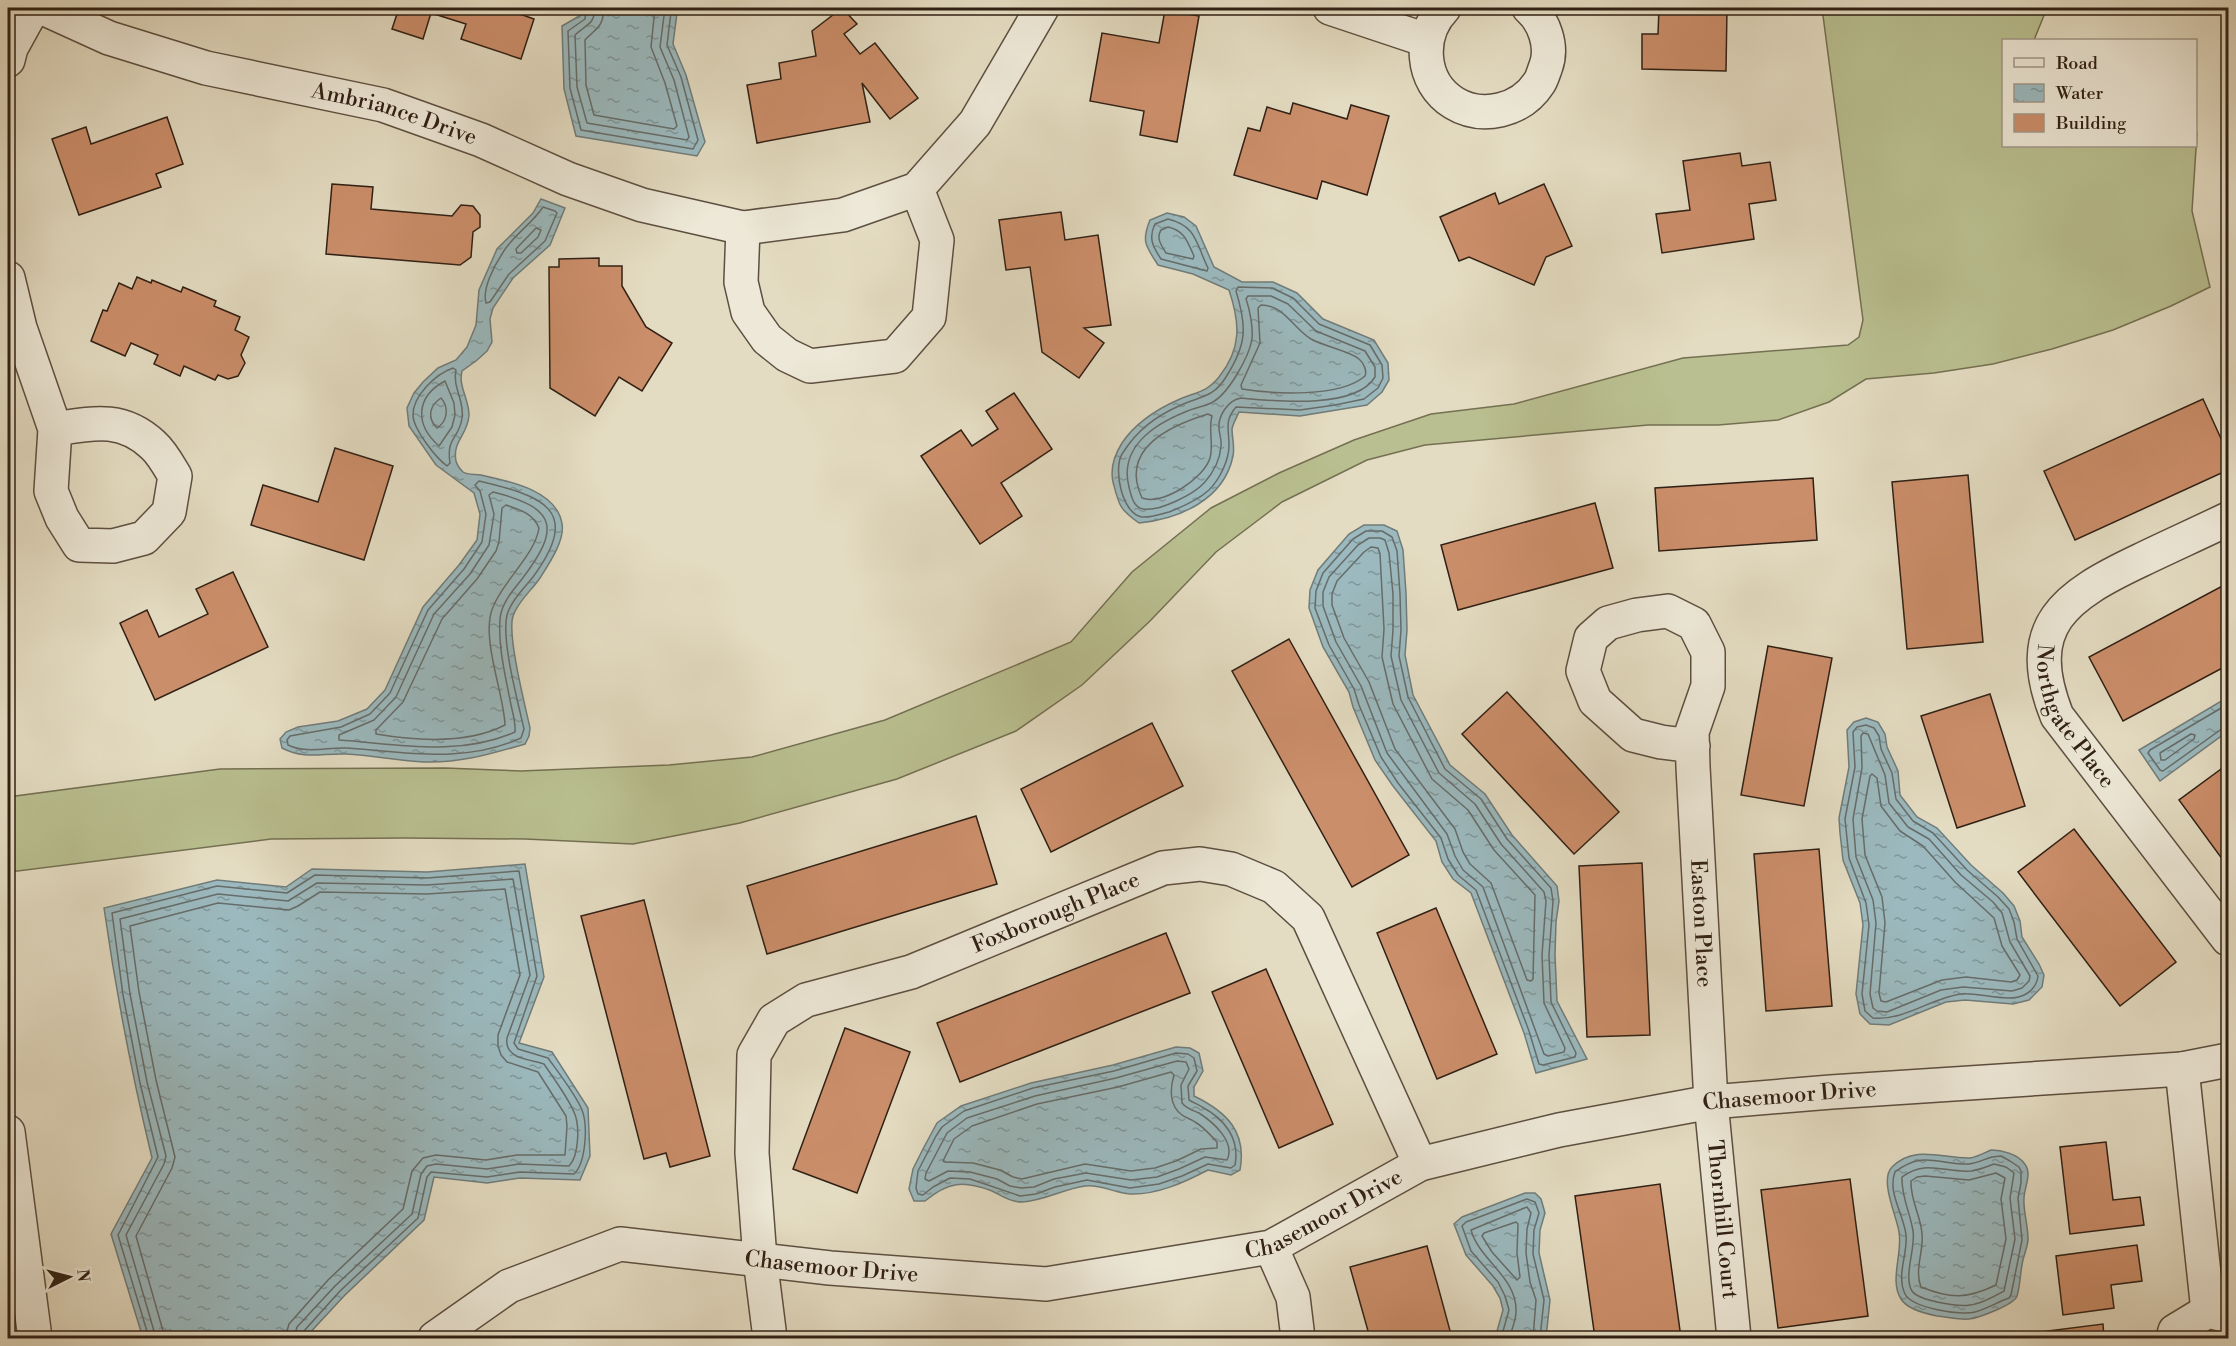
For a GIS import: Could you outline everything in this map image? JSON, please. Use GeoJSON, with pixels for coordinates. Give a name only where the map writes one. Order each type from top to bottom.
{"type":"FeatureCollection","features":[{"type":"Feature","properties":{"kind":"street"},"geometry":{"type":"LineString","coordinates":[[8,60],[11,48],[33,8]]}},
{"type":"Feature","properties":{"kind":"street","name":"Ambriance Drive"},"geometry":{"type":"LineString","coordinates":[[43,8],[109,38],[207,68],[383,105],[481,141],[568,179],[642,205],[743,228],[843,215],[916,189],[975,123],[1042,8]]}},
{"type":"Feature","properties":{"kind":"street"},"geometry":{"type":"LineString","coordinates":[[1330,8],[1426,40]]}},
{"type":"Feature","properties":{"kind":"street"},"geometry":{"type":"LineString","coordinates":[[1444,8],[1434,18],[1426,40],[1426,65],[1436,87],[1454,103],[1476,112],[1501,111],[1522,101],[1539,83],[1548,61],[1547,36],[1537,14],[1529,8]]}},
{"type":"Feature","properties":{"kind":"street"},"geometry":{"type":"LineString","coordinates":[[743,228],[741,282],[748,312],[767,339],[787,355],[810,366],[895,356],[929,317],[938,240],[916,189]]}},
{"type":"Feature","properties":{"kind":"street"},"geometry":{"type":"LineString","coordinates":[[8,278],[20,328],[55,429]]}},
{"type":"Feature","properties":{"kind":"street","name":"Northgate Place"},"geometry":{"type":"LineString","coordinates":[[2229,519],[2104,578],[2070,601],[2050,628],[2045,648],[2044,673],[2048,695],[2056,716],[2229,939]]}},
{"type":"Feature","properties":{"kind":"street","name":"Easton Place"},"geometry":{"type":"LineString","coordinates":[[1692,746],[1633,735],[1595,701],[1583,671],[1591,638],[1608,623],[1637,615],[1668,611],[1694,624],[1708,652],[1708,686],[1692,732],[1692,746],[1711,1102]]}},
{"type":"Feature","properties":{"kind":"street","name":"Foxborough Place"},"geometry":{"type":"LineString","coordinates":[[770,1338],[760,1259],[752,1152],[754,1055],[774,1020],[806,1000],[911,972],[1162,868],[1200,864],[1232,868],[1274,887],[1308,918],[1420,1164]]}},
{"type":"Feature","properties":{"kind":"street","name":"Chasemoor Drive"},"geometry":{"type":"LineString","coordinates":[[435,1338],[509,1286],[620,1244],[830,1268],[1046,1284],[1271,1247],[1420,1164],[1559,1130],[1711,1102],[2182,1069],[2229,1060]]}},
{"type":"Feature","properties":{"kind":"street"},"geometry":{"type":"LineString","coordinates":[[2173,1338],[2175,1330],[2218,1314],[2182,1069]]}},
{"type":"Feature","properties":{"kind":"street","name":"Thornhill Court"},"geometry":{"type":"LineString","coordinates":[[1711,1102],[1734,1338]]}},
{"type":"Feature","properties":{"kind":"street"},"geometry":{"type":"LineString","coordinates":[[8,1132],[35,1338]]}},
{"type":"Feature","properties":{"kind":"street"},"geometry":{"type":"LineString","coordinates":[[1271,1247],[1293,1297],[1298,1338]]}},
{"type":"Feature","properties":{"kind":"green space"},"geometry":{"type":"Polygon","coordinates":[[[1822,8],[2047,8],[2034,39],[2002,39],[2002,147],[2196,147],[2192,211],[2210,287],[2171,306],[2113,330],[1993,364],[1934,373],[1866,379],[1829,402],[1778,420],[1718,425],[1648,425],[1425,445],[1367,460],[1282,502],[1216,552],[1150,621],[1082,685],[1016,731],[897,779],[740,823],[633,844],[525,839],[271,839],[10,872],[8,866],[8,797],[220,769],[445,768],[521,771],[669,765],[752,757],[885,720],[1071,642],[1132,572],[1211,508],[1279,473],[1354,440],[1431,414],[1514,404],[1683,358],[1848,345],[1859,337],[1863,320],[1822,8]]]}},
{"type":"Feature","properties":{"kind":"water"},"geometry":{"type":"Polygon","coordinates":[[[580,8],[682,8],[677,13],[673,44],[686,75],[705,142],[697,156],[576,136],[564,89],[562,26],[581,15],[580,8]]]}},
{"type":"Feature","properties":{"kind":"water"},"geometry":{"type":"Polygon","coordinates":[[[541,199],[565,208],[550,245],[513,278],[493,308],[490,319],[492,342],[487,351],[462,371],[461,382],[469,415],[455,454],[457,464],[465,473],[504,480],[541,495],[558,512],[562,524],[561,538],[555,552],[540,578],[518,605],[513,616],[514,654],[530,728],[529,736],[525,744],[512,748],[476,757],[438,762],[346,754],[306,755],[290,752],[282,748],[280,739],[286,732],[298,727],[338,721],[367,709],[385,690],[423,607],[477,540],[480,514],[474,493],[436,465],[409,426],[407,408],[414,393],[423,382],[438,368],[456,360],[467,347],[476,325],[479,290],[497,249],[533,213],[541,199]]]}},
{"type":"Feature","properties":{"kind":"water"},"geometry":{"type":"Polygon","coordinates":[[[1167,213],[1184,217],[1196,226],[1214,267],[1242,282],[1273,282],[1297,293],[1323,319],[1374,340],[1388,363],[1389,380],[1382,392],[1367,405],[1300,416],[1239,412],[1232,429],[1233,456],[1220,484],[1210,495],[1184,512],[1139,523],[1121,506],[1113,482],[1113,466],[1119,447],[1134,429],[1155,412],[1206,389],[1215,382],[1232,356],[1237,335],[1237,324],[1229,290],[1193,274],[1158,265],[1150,253],[1145,239],[1150,220],[1167,213]]]}},
{"type":"Feature","properties":{"kind":"water"},"geometry":{"type":"Polygon","coordinates":[[[1364,525],[1384,525],[1397,531],[1403,550],[1407,630],[1405,655],[1413,695],[1450,765],[1485,794],[1512,835],[1557,886],[1559,901],[1555,955],[1557,1001],[1587,1059],[1536,1073],[1524,1033],[1471,893],[1453,879],[1442,862],[1436,841],[1375,760],[1349,692],[1323,647],[1309,608],[1310,590],[1318,570],[1349,534],[1364,525]]]}},
{"type":"Feature","properties":{"kind":"water"},"geometry":{"type":"Polygon","coordinates":[[[2228,697],[2228,731],[2160,781],[2139,750],[2228,697]]]}},
{"type":"Feature","properties":{"kind":"water"},"geometry":{"type":"Polygon","coordinates":[[[1866,718],[1878,722],[1885,734],[1887,747],[1898,771],[1900,795],[1917,817],[1937,828],[2014,906],[2020,921],[2022,937],[2044,975],[2042,987],[2029,1000],[2013,1004],[1965,1000],[1946,1002],[1889,1025],[1870,1024],[1860,1014],[1856,994],[1863,925],[1860,903],[1843,860],[1839,818],[1849,767],[1847,730],[1854,722],[1866,718]]]}},
{"type":"Feature","properties":{"kind":"water"},"geometry":{"type":"Polygon","coordinates":[[[525,864],[544,977],[519,1043],[552,1052],[588,1108],[590,1156],[580,1180],[520,1178],[487,1183],[434,1177],[424,1220],[345,1295],[305,1338],[143,1338],[111,1234],[152,1158],[125,1034],[104,908],[217,880],[286,887],[312,869],[427,872],[525,864]]]}},
{"type":"Feature","properties":{"kind":"water"},"geometry":{"type":"Polygon","coordinates":[[[1176,1047],[1190,1048],[1199,1053],[1203,1071],[1194,1087],[1194,1096],[1216,1109],[1232,1125],[1240,1145],[1240,1170],[1231,1175],[1208,1170],[1170,1187],[1140,1194],[1085,1186],[1038,1200],[1018,1202],[982,1187],[964,1184],[941,1190],[925,1201],[914,1201],[909,1189],[913,1169],[937,1123],[961,1106],[1031,1083],[1113,1065],[1176,1047]]]}},
{"type":"Feature","properties":{"kind":"water"},"geometry":{"type":"Polygon","coordinates":[[[1991,1150],[2017,1157],[2028,1171],[2024,1203],[2028,1242],[2017,1296],[2003,1307],[1969,1319],[1937,1316],[1912,1308],[1901,1299],[1896,1284],[1900,1240],[1888,1189],[1888,1173],[1901,1160],[1910,1156],[1930,1154],[1970,1158],[1991,1150]]]}},
{"type":"Feature","properties":{"kind":"water"},"geometry":{"type":"Polygon","coordinates":[[[1525,1193],[1535,1193],[1541,1199],[1545,1213],[1540,1230],[1539,1253],[1550,1300],[1546,1338],[1495,1338],[1503,1310],[1500,1298],[1493,1286],[1466,1255],[1454,1224],[1462,1217],[1525,1193]]]}},
{"type":"Feature","properties":{"kind":"building"},"geometry":{"type":"Polygon","coordinates":[[[399,8],[519,8],[517,13],[534,19],[521,59],[461,39],[466,24],[431,13],[423,39],[392,29],[399,8]]]}},
{"type":"Feature","properties":{"kind":"building"},"geometry":{"type":"Polygon","coordinates":[[[842,8],[857,24],[844,34],[860,54],[875,43],[918,98],[890,119],[862,83],[870,122],[757,143],[747,85],[781,79],[779,63],[816,56],[812,31],[842,8]]]}},
{"type":"Feature","properties":{"kind":"building"},"geometry":{"type":"Polygon","coordinates":[[[1659,8],[1727,8],[1726,71],[1642,69],[1642,34],[1658,34],[1659,8]]]}},
{"type":"Feature","properties":{"kind":"building"},"geometry":{"type":"Polygon","coordinates":[[[1165,10],[1199,16],[1177,142],[1140,135],[1144,111],[1090,101],[1102,33],[1159,43],[1165,10]]]}},
{"type":"Feature","properties":{"kind":"building"},"geometry":{"type":"Polygon","coordinates":[[[1293,103],[1347,119],[1351,105],[1389,116],[1367,195],[1322,181],[1317,199],[1234,175],[1248,128],[1260,131],[1267,107],[1290,114],[1293,103]]]}},
{"type":"Feature","properties":{"kind":"building"},"geometry":{"type":"Polygon","coordinates":[[[167,117],[183,164],[156,174],[161,187],[79,215],[52,139],[86,127],[91,144],[167,117]]]}},
{"type":"Feature","properties":{"kind":"building"},"geometry":{"type":"Polygon","coordinates":[[[1740,153],[1742,166],[1770,162],[1776,200],[1749,204],[1754,239],[1662,253],[1656,214],[1690,210],[1683,161],[1740,153]]]}},
{"type":"Feature","properties":{"kind":"building"},"geometry":{"type":"Polygon","coordinates":[[[332,184],[373,187],[371,209],[452,216],[461,205],[473,206],[480,215],[480,227],[473,232],[471,257],[460,265],[326,254],[332,184]]]}},
{"type":"Feature","properties":{"kind":"building"},"geometry":{"type":"Polygon","coordinates":[[[1544,184],[1572,246],[1546,257],[1534,285],[1469,257],[1459,261],[1440,217],[1495,193],[1499,204],[1544,184]]]}},
{"type":"Feature","properties":{"kind":"building"},"geometry":{"type":"Polygon","coordinates":[[[1061,212],[1065,240],[1098,235],[1111,325],[1084,328],[1104,343],[1079,378],[1042,352],[1030,267],[1006,270],[999,220],[1061,212]]]}},
{"type":"Feature","properties":{"kind":"building"},"geometry":{"type":"Polygon","coordinates":[[[599,258],[599,266],[622,266],[622,286],[646,327],[672,343],[642,391],[619,377],[595,416],[550,388],[549,267],[559,267],[559,259],[599,258]]]}},
{"type":"Feature","properties":{"kind":"building"},"geometry":{"type":"Polygon","coordinates":[[[137,277],[151,283],[152,280],[181,292],[183,287],[216,301],[214,306],[240,317],[235,330],[249,337],[241,355],[245,363],[238,376],[228,379],[218,375],[215,380],[184,366],[180,376],[154,364],[158,355],[131,343],[125,356],[91,341],[103,310],[107,311],[119,283],[132,289],[137,277]]]}},
{"type":"Feature","properties":{"kind":"building"},"geometry":{"type":"Polygon","coordinates":[[[1014,393],[1052,449],[1001,483],[1022,516],[980,544],[921,456],[961,430],[972,446],[998,429],[986,411],[1014,393]]]}},
{"type":"Feature","properties":{"kind":"building"},"geometry":{"type":"Polygon","coordinates":[[[2203,399],[2228,454],[2228,470],[2075,540],[2044,471],[2203,399]]]}},
{"type":"Feature","properties":{"kind":"building"},"geometry":{"type":"Polygon","coordinates":[[[335,448],[393,466],[364,560],[251,525],[263,485],[318,502],[335,448]]]}},
{"type":"Feature","properties":{"kind":"building"},"geometry":{"type":"Polygon","coordinates":[[[1968,475],[1983,642],[1907,649],[1892,482],[1968,475]]]}},
{"type":"Feature","properties":{"kind":"building"},"geometry":{"type":"Polygon","coordinates":[[[1813,478],[1817,540],[1659,551],[1655,488],[1813,478]]]}},
{"type":"Feature","properties":{"kind":"building"},"geometry":{"type":"Polygon","coordinates":[[[1595,503],[1613,568],[1458,610],[1441,545],[1595,503]]]}},
{"type":"Feature","properties":{"kind":"building"},"geometry":{"type":"Polygon","coordinates":[[[233,572],[268,647],[155,700],[120,623],[147,610],[159,637],[208,614],[196,589],[233,572]]]}},
{"type":"Feature","properties":{"kind":"building"},"geometry":{"type":"Polygon","coordinates":[[[2228,583],[2228,665],[2123,721],[2089,657],[2228,583]]]}},
{"type":"Feature","properties":{"kind":"building"},"geometry":{"type":"Polygon","coordinates":[[[1289,639],[1409,855],[1352,887],[1232,671],[1289,639]]]}},
{"type":"Feature","properties":{"kind":"building"},"geometry":{"type":"Polygon","coordinates":[[[1768,646],[1832,658],[1804,806],[1741,795],[1768,646]]]}},
{"type":"Feature","properties":{"kind":"building"},"geometry":{"type":"Polygon","coordinates":[[[1507,692],[1619,812],[1574,854],[1462,734],[1507,692]]]}},
{"type":"Feature","properties":{"kind":"building"},"geometry":{"type":"Polygon","coordinates":[[[1990,694],[2025,806],[1957,828],[1921,716],[1990,694]]]}},
{"type":"Feature","properties":{"kind":"building"},"geometry":{"type":"Polygon","coordinates":[[[1152,723],[1183,786],[1051,852],[1021,789],[1152,723]]]}},
{"type":"Feature","properties":{"kind":"building"},"geometry":{"type":"Polygon","coordinates":[[[2228,764],[2228,867],[2179,800],[2228,764]]]}},
{"type":"Feature","properties":{"kind":"building"},"geometry":{"type":"Polygon","coordinates":[[[976,816],[997,884],[767,954],[747,886],[976,816]]]}},
{"type":"Feature","properties":{"kind":"building"},"geometry":{"type":"Polygon","coordinates":[[[2074,829],[2176,962],[2120,1006],[2018,872],[2074,829]]]}},
{"type":"Feature","properties":{"kind":"building"},"geometry":{"type":"Polygon","coordinates":[[[1819,849],[1832,1006],[1766,1011],[1754,854],[1819,849]]]}},
{"type":"Feature","properties":{"kind":"building"},"geometry":{"type":"Polygon","coordinates":[[[1642,863],[1650,1035],[1587,1037],[1579,866],[1642,863]]]}},
{"type":"Feature","properties":{"kind":"building"},"geometry":{"type":"Polygon","coordinates":[[[644,900],[710,1156],[670,1167],[666,1153],[644,1159],[581,916],[644,900]]]}},
{"type":"Feature","properties":{"kind":"building"},"geometry":{"type":"Polygon","coordinates":[[[1436,908],[1497,1054],[1437,1079],[1377,933],[1436,908]]]}},
{"type":"Feature","properties":{"kind":"building"},"geometry":{"type":"Polygon","coordinates":[[[1166,933],[1190,993],[960,1082],[937,1023],[1166,933]]]}},
{"type":"Feature","properties":{"kind":"building"},"geometry":{"type":"Polygon","coordinates":[[[1266,969],[1333,1124],[1279,1148],[1212,992],[1266,969]]]}},
{"type":"Feature","properties":{"kind":"building"},"geometry":{"type":"Polygon","coordinates":[[[845,1028],[910,1052],[857,1193],[793,1169],[845,1028]]]}},
{"type":"Feature","properties":{"kind":"building"},"geometry":{"type":"Polygon","coordinates":[[[2106,1142],[2113,1200],[2140,1197],[2144,1225],[2070,1234],[2060,1147],[2106,1142]]]}},
{"type":"Feature","properties":{"kind":"building"},"geometry":{"type":"Polygon","coordinates":[[[1850,1179],[1868,1316],[1778,1328],[1761,1190],[1850,1179]]]}},
{"type":"Feature","properties":{"kind":"building"},"geometry":{"type":"Polygon","coordinates":[[[1660,1184],[1681,1338],[1595,1338],[1575,1196],[1660,1184]]]}},
{"type":"Feature","properties":{"kind":"building"},"geometry":{"type":"Polygon","coordinates":[[[2137,1245],[2142,1281],[2111,1285],[2114,1308],[2063,1315],[2056,1256],[2137,1245]]]}},
{"type":"Feature","properties":{"kind":"building"},"geometry":{"type":"Polygon","coordinates":[[[1427,1246],[1452,1338],[1370,1338],[1350,1267],[1427,1246]]]}},
{"type":"Feature","properties":{"kind":"building"},"geometry":{"type":"Polygon","coordinates":[[[2103,1324],[2104,1338],[2026,1338],[2025,1334],[2103,1324]]]}}]}
